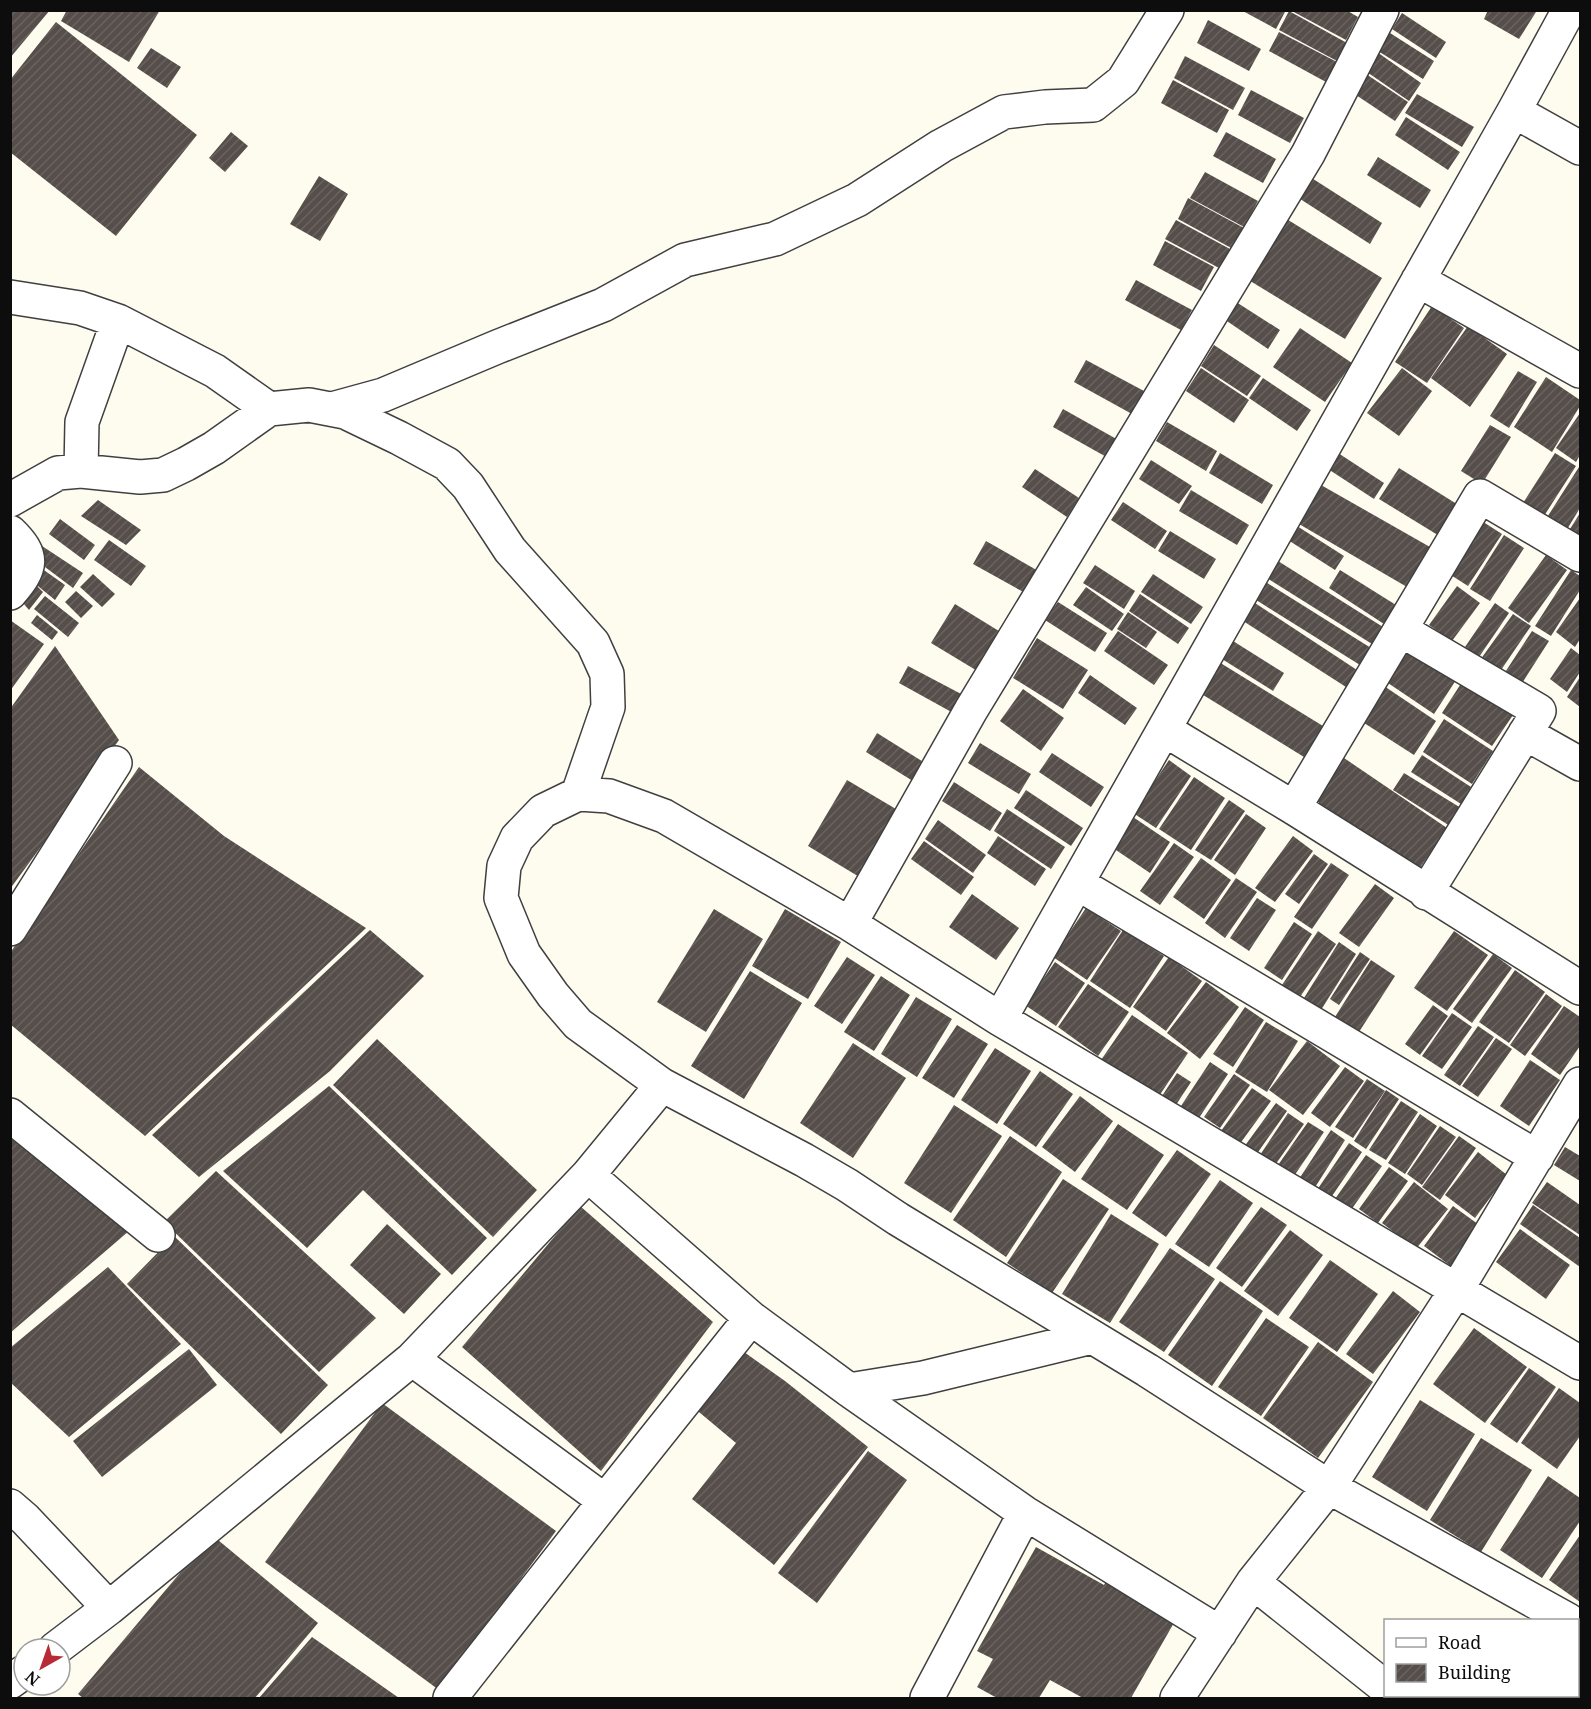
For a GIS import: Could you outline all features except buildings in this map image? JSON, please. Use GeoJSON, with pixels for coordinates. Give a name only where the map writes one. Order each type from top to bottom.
{"type":"FeatureCollection","features":[{"type":"Feature","properties":{"kind":"street"},"geometry":{"type":"LineString","coordinates":[[332,410],[383,395],[603,305],[685,260],[775,239],[856,200],[941,146],[1004,112],[1092,105],[1123,81],[1167,10]]}},
{"type":"Feature","properties":{"kind":"street"},"geometry":{"type":"LineString","coordinates":[[850,924],[971,710],[1308,154],[1382,10]]}},
{"type":"Feature","properties":{"kind":"street"},"geometry":{"type":"LineString","coordinates":[[1000,1019],[1569,10]]}},
{"type":"Feature","properties":{"kind":"street"},"geometry":{"type":"LineString","coordinates":[[1514,111],[1581,148]]}},
{"type":"Feature","properties":{"kind":"street"},"geometry":{"type":"LineString","coordinates":[[1418,280],[1581,371]]}},
{"type":"Feature","properties":{"kind":"street"},"geometry":{"type":"LineString","coordinates":[[10,297],[80,309],[118,321],[215,371],[269,409]]}},
{"type":"Feature","properties":{"kind":"street"},"geometry":{"type":"LineString","coordinates":[[69,472],[82,422],[118,321]]}},
{"type":"Feature","properties":{"kind":"street"},"geometry":{"type":"LineString","coordinates":[[15,497],[69,472],[140,477],[163,475],[213,448],[269,409],[309,405],[345,412],[447,464],[468,486],[510,550],[593,643],[607,674],[608,707],[578,794]]}},
{"type":"Feature","properties":{"kind":"street"},"geometry":{"type":"LineString","coordinates":[[1294,808],[1480,496],[1581,555]]}},
{"type":"Feature","properties":{"kind":"street"},"geometry":{"type":"LineString","coordinates":[[10,532],[28,553],[29,566],[22,580],[10,593]]}},
{"type":"Feature","properties":{"kind":"street"},"geometry":{"type":"LineString","coordinates":[[1401,630],[1539,711],[1426,893]]}},
{"type":"Feature","properties":{"kind":"street"},"geometry":{"type":"LineString","coordinates":[[1165,730],[1581,988]]}},
{"type":"Feature","properties":{"kind":"street"},"geometry":{"type":"LineString","coordinates":[[1525,734],[1581,764]]}},
{"type":"Feature","properties":{"kind":"street"},"geometry":{"type":"LineString","coordinates":[[10,929],[115,763]]}},
{"type":"Feature","properties":{"kind":"street"},"geometry":{"type":"LineString","coordinates":[[1566,1619],[1329,1487],[1147,1370],[898,1219],[847,1185],[662,1085],[578,1024],[553,995],[524,954],[501,898],[504,866],[517,838],[543,811],[578,794],[609,796],[664,816],[850,924],[1000,1019],[1581,1363]]}},
{"type":"Feature","properties":{"kind":"street"},"geometry":{"type":"LineString","coordinates":[[1077,883],[1537,1157]]}},
{"type":"Feature","properties":{"kind":"street"},"geometry":{"type":"LineString","coordinates":[[1177,1698],[1253,1582],[1329,1487],[1457,1289],[1581,1084]]}},
{"type":"Feature","properties":{"kind":"street"},"geometry":{"type":"LineString","coordinates":[[71,1637],[412,1359],[588,1175],[662,1085]]}},
{"type":"Feature","properties":{"kind":"street"},"geometry":{"type":"LineString","coordinates":[[10,1115],[158,1235]]}},
{"type":"Feature","properties":{"kind":"street"},"geometry":{"type":"LineString","coordinates":[[588,1175],[751,1318],[849,1390],[1024,1513],[1220,1633]]}},
{"type":"Feature","properties":{"kind":"street"},"geometry":{"type":"LineString","coordinates":[[450,1698],[751,1318]]}},
{"type":"Feature","properties":{"kind":"street"},"geometry":{"type":"LineString","coordinates":[[849,1390],[922,1378],[1092,1337]]}},
{"type":"Feature","properties":{"kind":"street"},"geometry":{"type":"LineString","coordinates":[[412,1359],[605,1501]]}},
{"type":"Feature","properties":{"kind":"street"},"geometry":{"type":"LineString","coordinates":[[10,1506],[109,1608]]}},
{"type":"Feature","properties":{"kind":"street"},"geometry":{"type":"LineString","coordinates":[[927,1698],[1024,1513]]}},
{"type":"Feature","properties":{"kind":"street"},"geometry":{"type":"LineString","coordinates":[[1253,1582],[1384,1686]]}}]}
